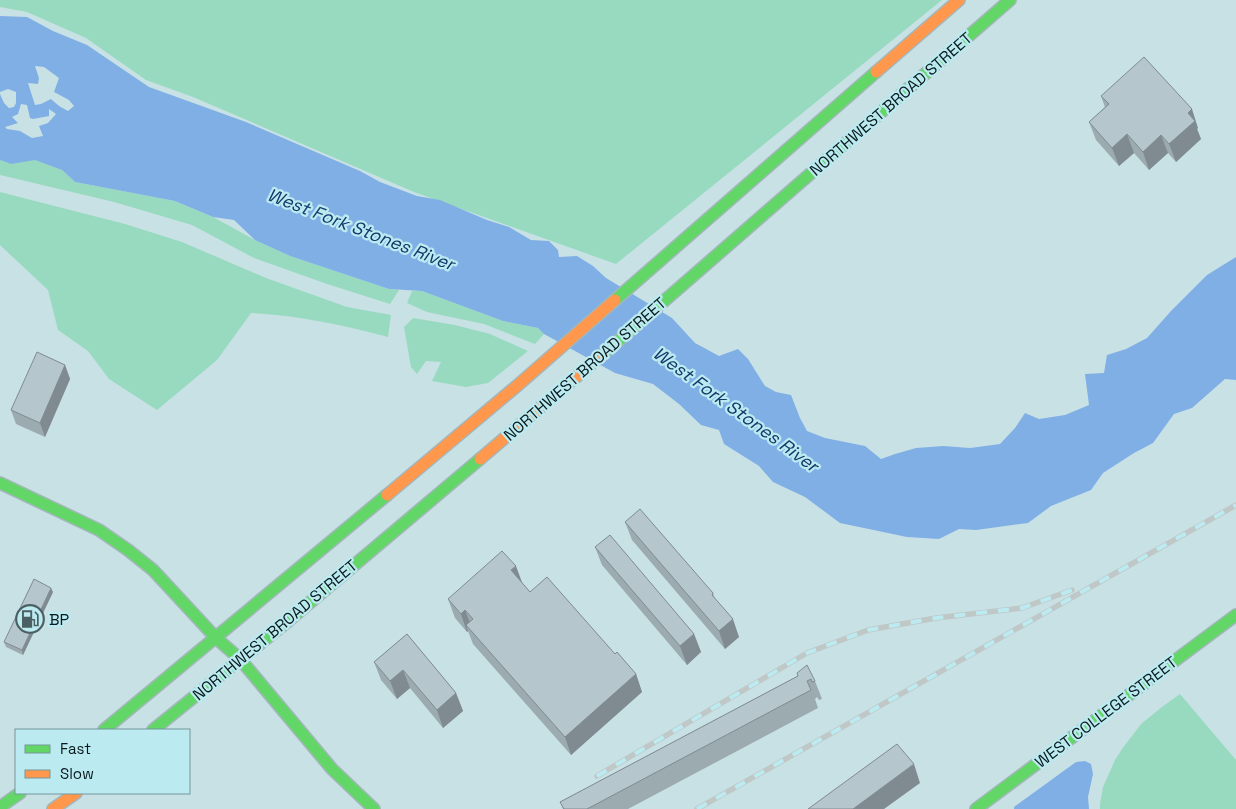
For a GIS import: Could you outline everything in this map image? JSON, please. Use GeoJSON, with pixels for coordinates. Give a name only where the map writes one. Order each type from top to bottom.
{"type":"FeatureCollection","features":[{"type":"Feature","properties":{"kind":"main road","name":"NORTHWEST BROAD STREET"},"geometry":{"type":"LineString","coordinates":[[105,729],[518,385],[959,0]]}},
{"type":"Feature","properties":{"kind":"main road","name":"NORTHWEST BROAD STREET"},"geometry":{"type":"LineString","coordinates":[[154,729],[240,660],[546,404],[1010,0]]}},
{"type":"Feature","properties":{"kind":"main road"},"geometry":{"type":"LineString","coordinates":[[0,483],[99,530],[153,570],[216,638],[240,660],[332,770],[374,809]]}},
{"type":"Feature","properties":{"kind":"main road","name":"WEST COLLEGE STREET"},"geometry":{"type":"LineString","coordinates":[[976,809],[984,805],[1236,615]]}},
{"type":"Feature","properties":{"kind":"main road"},"geometry":{"type":"LineString","coordinates":[[0,807],[19,794]]}},
{"type":"Feature","properties":{"kind":"main road"},"geometry":{"type":"LineString","coordinates":[[54,809],[75,794]]}},
{"type":"Feature","properties":{"kind":"green space"},"geometry":{"type":"Polygon","coordinates":[[[0,0],[942,0],[616,264],[414,192],[193,97],[146,80],[86,38],[27,12],[0,7],[0,0]]]}},
{"type":"Feature","properties":{"kind":"green space"},"geometry":{"type":"Polygon","coordinates":[[[35,159],[62,170],[75,182],[175,201],[213,217],[255,240],[290,256],[389,289],[399,290],[390,304],[254,258],[192,225],[114,202],[0,175],[0,160],[11,164],[35,159]]]}},
{"type":"Feature","properties":{"kind":"green space"},"geometry":{"type":"Polygon","coordinates":[[[0,192],[125,224],[182,242],[266,278],[347,307],[391,315],[388,337],[320,321],[251,313],[217,360],[157,410],[109,379],[88,351],[58,330],[48,290],[0,245],[0,192]]]}},
{"type":"Feature","properties":{"kind":"green space"},"geometry":{"type":"Polygon","coordinates":[[[412,291],[422,291],[503,321],[538,328],[544,334],[535,344],[484,324],[427,312],[407,303],[412,291]]]}},
{"type":"Feature","properties":{"kind":"green space"},"geometry":{"type":"Polygon","coordinates":[[[413,318],[455,325],[490,334],[528,351],[488,383],[466,387],[432,381],[441,362],[426,361],[417,374],[411,367],[404,327],[413,318]]]}},
{"type":"Feature","properties":{"kind":"green space"},"geometry":{"type":"Polygon","coordinates":[[[1180,694],[1236,760],[1236,809],[1100,809],[1103,787],[1122,749],[1141,724],[1180,694]]]}},
{"type":"Feature","properties":{"kind":"water","name":"West Fork Stones River"},"geometry":{"type":"Polygon","coordinates":[[[0,16],[27,17],[53,31],[87,45],[149,87],[246,122],[360,171],[380,182],[417,196],[440,200],[509,227],[531,240],[549,241],[558,250],[559,257],[577,256],[593,266],[606,278],[672,318],[695,343],[719,356],[738,349],[748,359],[765,386],[776,392],[791,395],[807,431],[825,438],[865,446],[881,459],[916,448],[943,446],[970,448],[1000,444],[1015,428],[1025,413],[1039,419],[1065,415],[1089,405],[1085,374],[1104,373],[1107,355],[1126,349],[1147,338],[1207,275],[1236,257],[1236,380],[1225,379],[1192,408],[1174,414],[1153,443],[1103,473],[1091,490],[1051,506],[1028,523],[976,530],[959,529],[939,539],[907,537],[840,523],[805,497],[773,482],[759,466],[724,444],[719,430],[701,425],[679,404],[653,384],[615,373],[544,334],[538,328],[503,321],[422,291],[389,289],[290,256],[255,240],[234,220],[213,217],[175,201],[75,182],[62,170],[35,160],[11,164],[0,160],[0,94],[4,103],[9,108],[14,107],[16,103],[16,92],[8,89],[0,92],[0,16]],[[35,66],[39,78],[38,84],[28,83],[35,105],[51,99],[68,111],[74,106],[69,100],[54,92],[59,78],[44,67],[35,66]],[[21,104],[18,114],[12,117],[18,123],[5,127],[20,131],[32,138],[43,136],[39,126],[48,123],[56,114],[49,109],[49,116],[33,119],[30,118],[27,105],[21,104]]]}},
{"type":"Feature","properties":{"kind":"water"},"geometry":{"type":"Polygon","coordinates":[[[1085,761],[1091,764],[1093,774],[1088,797],[1089,809],[1014,809],[1014,807],[1076,762],[1085,761]]]}},
{"type":"Feature","properties":{"kind":"building"},"geometry":{"type":"Polygon","coordinates":[[[1144,57],[1192,109],[1188,113],[1195,121],[1169,144],[1161,135],[1143,152],[1127,134],[1112,148],[1089,122],[1109,104],[1101,96],[1144,57]]]}},
{"type":"Feature","properties":{"kind":"building"},"geometry":{"type":"Polygon","coordinates":[[[37,352],[65,365],[40,423],[11,410],[37,352]]]}},
{"type":"Feature","properties":{"kind":"building"},"geometry":{"type":"Polygon","coordinates":[[[640,509],[713,593],[712,595],[733,619],[719,631],[625,522],[640,509]]]}},
{"type":"Feature","properties":{"kind":"building"},"geometry":{"type":"Polygon","coordinates":[[[610,535],[694,634],[680,646],[595,547],[610,535]]]}},
{"type":"Feature","properties":{"kind":"building"},"geometry":{"type":"Polygon","coordinates":[[[502,551],[516,566],[511,570],[530,592],[547,577],[615,654],[617,652],[636,674],[565,737],[466,625],[473,619],[465,610],[461,614],[448,599],[502,551]]]}},
{"type":"Feature","properties":{"kind":"building","name":"BP"},"geometry":{"type":"Polygon","coordinates":[[[34,579],[51,588],[22,650],[4,642],[34,579]]]}},
{"type":"Feature","properties":{"kind":"building"},"geometry":{"type":"Polygon","coordinates":[[[407,634],[456,693],[437,710],[403,670],[390,681],[374,662],[407,634]]]}},
{"type":"Feature","properties":{"kind":"building"},"geometry":{"type":"Polygon","coordinates":[[[807,665],[815,681],[812,682],[811,679],[807,681],[811,690],[587,809],[564,809],[560,802],[798,676],[797,673],[807,665]]]}},
{"type":"Feature","properties":{"kind":"building"},"geometry":{"type":"Polygon","coordinates":[[[897,744],[914,764],[853,809],[808,809],[897,744]]]}},
{"type":"Feature","properties":{"kind":"railway"},"geometry":{"type":"LineString","coordinates":[[697,809],[1236,505]]}},
{"type":"Feature","properties":{"kind":"railway"},"geometry":{"type":"LineString","coordinates":[[597,776],[807,653],[868,630],[936,618],[1022,608],[1072,590]]}},
{"type":"Feature","properties":{"kind":"traffic: fast"},"geometry":{"type":"LineString","coordinates":[[602,355],[1010,0]]}},
{"type":"Feature","properties":{"kind":"traffic: fast"},"geometry":{"type":"LineString","coordinates":[[615,300],[876,72]]}},
{"type":"Feature","properties":{"kind":"traffic: fast"},"geometry":{"type":"LineString","coordinates":[[154,729],[288,621],[480,459]]}},
{"type":"Feature","properties":{"kind":"traffic: fast"},"geometry":{"type":"LineString","coordinates":[[0,483],[99,530],[153,570],[216,638],[240,659],[332,769],[374,809]]}},
{"type":"Feature","properties":{"kind":"traffic: fast"},"geometry":{"type":"LineString","coordinates":[[105,729],[387,495]]}},
{"type":"Feature","properties":{"kind":"traffic: fast"},"geometry":{"type":"LineString","coordinates":[[976,809],[1236,615]]}},
{"type":"Feature","properties":{"kind":"traffic: fast"},"geometry":{"type":"LineString","coordinates":[[0,807],[19,794]]}},
{"type":"Feature","properties":{"kind":"traffic: slow"},"geometry":{"type":"LineString","coordinates":[[876,72],[959,0]]}},
{"type":"Feature","properties":{"kind":"traffic: slow"},"geometry":{"type":"LineString","coordinates":[[387,495],[518,385],[615,300]]}},
{"type":"Feature","properties":{"kind":"traffic: slow"},"geometry":{"type":"LineString","coordinates":[[480,459],[602,355]]}},
{"type":"Feature","properties":{"kind":"traffic: slow"},"geometry":{"type":"LineString","coordinates":[[53,809],[75,794]]}},
{"type":"Feature","properties":{"kind":"place","name":"BP"},"geometry":{"type":"Point","coordinates":[30,619]}}]}
